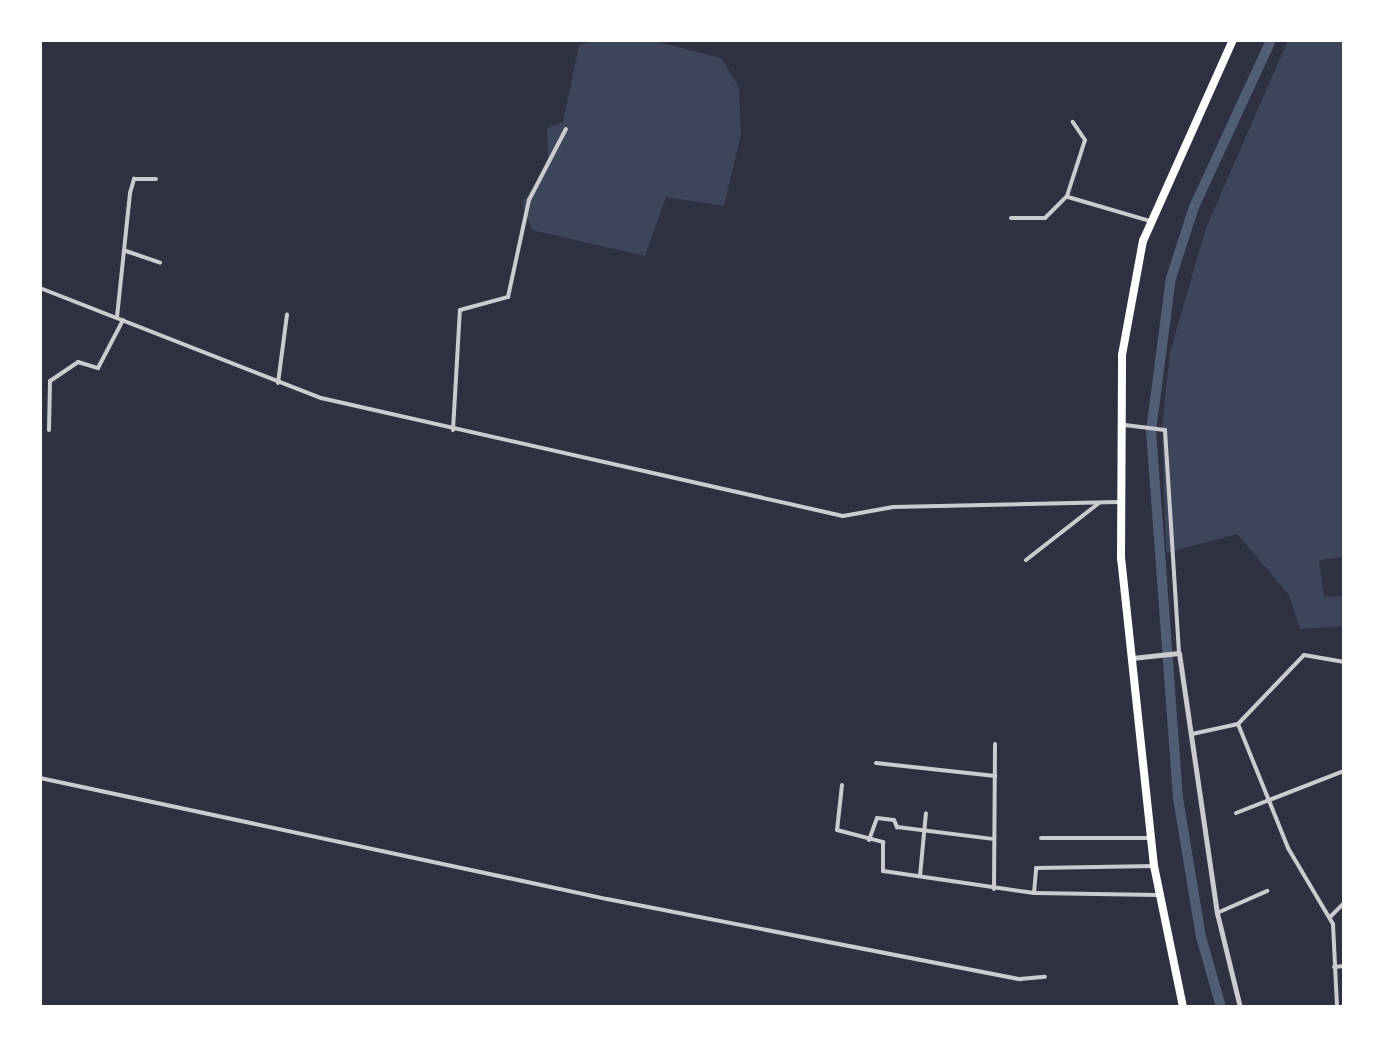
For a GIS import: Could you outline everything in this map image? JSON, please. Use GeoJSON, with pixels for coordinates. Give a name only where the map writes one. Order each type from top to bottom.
{"type":"FeatureCollection","features":[{"type":"Feature","properties":{"kind":"main road"},"geometry":{"type":"LineString","coordinates":[[1183,1007],[1158,895],[1150,838],[1137,657],[1118,502],[1130,294],[1150,220],[1233,40]]}},
{"type":"Feature","properties":{"kind":"street"},"geometry":{"type":"LineString","coordinates":[[1011,218],[1045,218],[1068,196],[1085,140],[1072,122]]}},
{"type":"Feature","properties":{"kind":"street"},"geometry":{"type":"LineString","coordinates":[[453,430],[460,310],[508,297],[530,200],[566,129]]}},
{"type":"Feature","properties":{"kind":"street"},"geometry":{"type":"LineString","coordinates":[[49,430],[53,377],[78,362],[98,368],[120,318],[134,179],[156,179]]}},
{"type":"Feature","properties":{"kind":"street"},"geometry":{"type":"LineString","coordinates":[[1068,196],[1150,220]]}},
{"type":"Feature","properties":{"kind":"street"},"geometry":{"type":"LineString","coordinates":[[126,251],[160,263]]}},
{"type":"Feature","properties":{"kind":"street"},"geometry":{"type":"LineString","coordinates":[[40,288],[278,383],[453,430],[852,518],[893,507],[1118,502]]}},
{"type":"Feature","properties":{"kind":"street"},"geometry":{"type":"LineString","coordinates":[[278,383],[287,315]]}},
{"type":"Feature","properties":{"kind":"street"},"geometry":{"type":"LineString","coordinates":[[1124,425],[1156,424],[1165,430],[1176,653],[1192,734],[1217,913],[1240,1007]]}},
{"type":"Feature","properties":{"kind":"street"},"geometry":{"type":"LineString","coordinates":[[1026,560],[1099,503]]}},
{"type":"Feature","properties":{"kind":"street"},"geometry":{"type":"LineString","coordinates":[[1137,657],[1176,653]]}},
{"type":"Feature","properties":{"kind":"street"},"geometry":{"type":"LineString","coordinates":[[1192,734],[1238,724],[1304,655],[1344,662]]}},
{"type":"Feature","properties":{"kind":"street"},"geometry":{"type":"LineString","coordinates":[[1238,724],[1266,802],[1330,917],[1337,1007]]}},
{"type":"Feature","properties":{"kind":"street"},"geometry":{"type":"LineString","coordinates":[[994,744],[994,888]]}},
{"type":"Feature","properties":{"kind":"street"},"geometry":{"type":"LineString","coordinates":[[876,763],[994,776]]}},
{"type":"Feature","properties":{"kind":"street"},"geometry":{"type":"LineString","coordinates":[[1236,813],[1344,772]]}},
{"type":"Feature","properties":{"kind":"street"},"geometry":{"type":"LineString","coordinates":[[40,778],[607,898],[1020,979],[1045,977]]}},
{"type":"Feature","properties":{"kind":"street"},"geometry":{"type":"LineString","coordinates":[[842,786],[837,830],[884,844],[882,870],[1034,893],[1158,895]]}},
{"type":"Feature","properties":{"kind":"street"},"geometry":{"type":"LineString","coordinates":[[920,876],[926,812]]}},
{"type":"Feature","properties":{"kind":"street"},"geometry":{"type":"LineString","coordinates":[[869,840],[875,818],[925,831],[994,840]]}},
{"type":"Feature","properties":{"kind":"street"},"geometry":{"type":"LineString","coordinates":[[1041,838],[1150,838]]}},
{"type":"Feature","properties":{"kind":"street"},"geometry":{"type":"LineString","coordinates":[[1034,893],[1036,868],[1154,866]]}},
{"type":"Feature","properties":{"kind":"street"},"geometry":{"type":"LineString","coordinates":[[1217,913],[1267,892]]}},
{"type":"Feature","properties":{"kind":"street"},"geometry":{"type":"LineString","coordinates":[[1330,917],[1344,902]]}},
{"type":"Feature","properties":{"kind":"street"},"geometry":{"type":"LineString","coordinates":[[1334,967],[1344,966]]}},
{"type":"Feature","properties":{"kind":"shaded area"},"geometry":{"type":"Polygon","coordinates":[[[597,40],[651,40],[721,58],[739,87],[741,134],[724,206],[666,197],[645,256],[532,230],[522,203],[548,167],[547,128],[563,122],[579,45],[597,40]]]}},
{"type":"Feature","properties":{"kind":"shaded area"},"geometry":{"type":"Polygon","coordinates":[[[1288,40],[1344,40],[1344,557],[1319,560],[1324,597],[1344,596],[1344,626],[1300,629],[1289,595],[1237,534],[1166,553],[1162,427],[1170,352],[1206,228],[1288,40]]]}},
{"type":"Feature","properties":{"kind":"waterway"},"geometry":{"type":"LineString","coordinates":[[1221,1007],[1201,937],[1178,798],[1151,431],[1171,278],[1194,207],[1271,40]]}}]}
